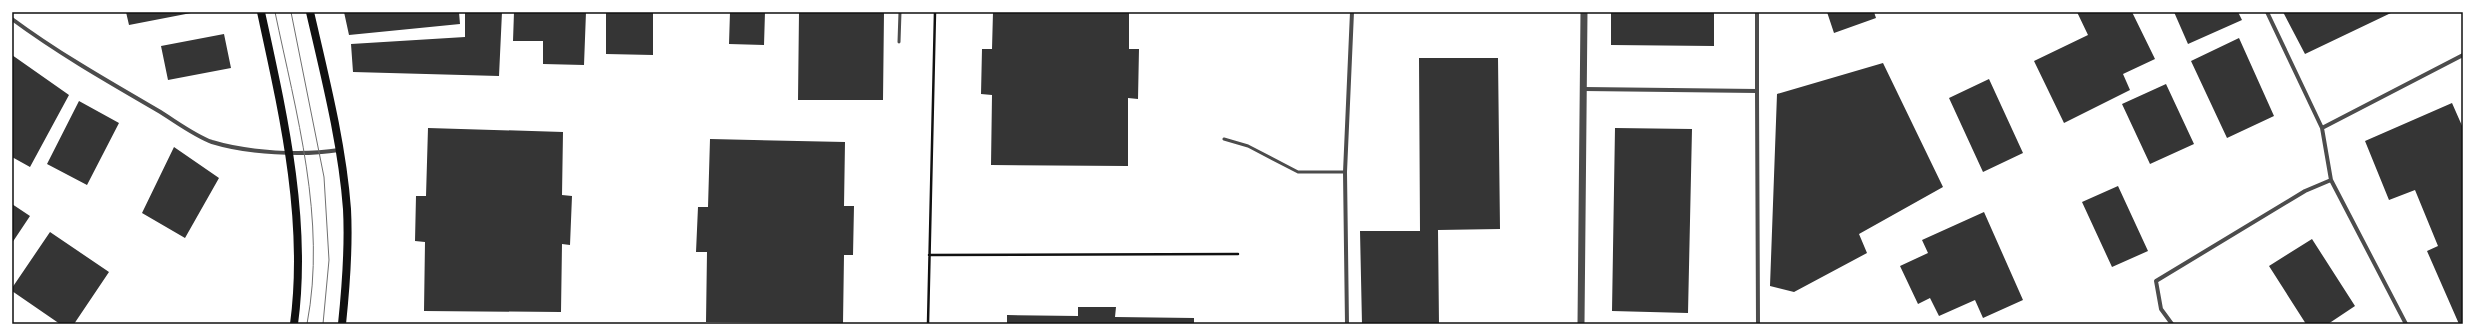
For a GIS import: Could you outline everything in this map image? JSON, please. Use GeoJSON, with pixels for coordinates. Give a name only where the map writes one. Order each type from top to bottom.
{"type":"FeatureCollection","features":[{"type":"Feature","properties":{"kind":"main road"},"geometry":{"type":"LineString","coordinates":[[261,12],[288,153],[295,202],[298,268],[294,324]]}},
{"type":"Feature","properties":{"kind":"main road"},"geometry":{"type":"LineString","coordinates":[[310,12],[339,150],[346,209],[347,267],[342,324]]}},
{"type":"Feature","properties":{"kind":"street"},"geometry":{"type":"LineString","coordinates":[[1347,324],[1345,172],[1352,12]]}},
{"type":"Feature","properties":{"kind":"street"},"geometry":{"type":"LineString","coordinates":[[1581,324],[1584,12]]}},
{"type":"Feature","properties":{"kind":"street"},"geometry":{"type":"LineString","coordinates":[[1758,12],[1758,324]]}},
{"type":"Feature","properties":{"kind":"street"},"geometry":{"type":"LineString","coordinates":[[2267,12],[2322,128],[2331,180],[2406,324]]}},
{"type":"Feature","properties":{"kind":"street"},"geometry":{"type":"LineString","coordinates":[[12,19],[58,53],[212,142],[288,153],[320,153],[339,150]]}},
{"type":"Feature","properties":{"kind":"street"},"geometry":{"type":"LineString","coordinates":[[2322,128],[2463,55]]}},
{"type":"Feature","properties":{"kind":"street"},"geometry":{"type":"LineString","coordinates":[[1584,89],[1758,91]]}},
{"type":"Feature","properties":{"kind":"street"},"geometry":{"type":"LineString","coordinates":[[2172,324],[2161,309],[2156,281],[2304,191],[2331,180]]}},
{"type":"Feature","properties":{"kind":"lane"},"geometry":{"type":"LineString","coordinates":[[900,12],[900,42]]}},
{"type":"Feature","properties":{"kind":"lane"},"geometry":{"type":"LineString","coordinates":[[1224,139],[1248,146],[1298,172],[1345,172]]}},
{"type":"Feature","properties":{"kind":"path"},"geometry":{"type":"LineString","coordinates":[[928,324],[935,12]]}},
{"type":"Feature","properties":{"kind":"path"},"geometry":{"type":"LineString","coordinates":[[929,255],[1238,254]]}},
{"type":"Feature","properties":{"kind":"building"},"geometry":{"type":"Polygon","coordinates":[[[126,12],[191,12],[191,13],[129,25],[126,12]]]}},
{"type":"Feature","properties":{"kind":"building"},"geometry":{"type":"Polygon","coordinates":[[[344,12],[459,12],[460,24],[349,35],[344,12]]]}},
{"type":"Feature","properties":{"kind":"building"},"geometry":{"type":"Polygon","coordinates":[[[465,12],[502,12],[499,76],[353,72],[351,44],[465,37],[465,12]]]}},
{"type":"Feature","properties":{"kind":"building"},"geometry":{"type":"Polygon","coordinates":[[[514,12],[586,12],[584,65],[543,64],[543,41],[513,41],[514,12]]]}},
{"type":"Feature","properties":{"kind":"building"},"geometry":{"type":"Polygon","coordinates":[[[606,12],[653,12],[653,55],[606,54],[606,12]]]}},
{"type":"Feature","properties":{"kind":"building"},"geometry":{"type":"Polygon","coordinates":[[[730,12],[765,12],[764,45],[729,44],[730,12]]]}},
{"type":"Feature","properties":{"kind":"building"},"geometry":{"type":"Polygon","coordinates":[[[799,12],[884,12],[883,100],[798,100],[799,12]]]}},
{"type":"Feature","properties":{"kind":"building"},"geometry":{"type":"Polygon","coordinates":[[[993,12],[1129,12],[1129,49],[1139,49],[1138,99],[1128,98],[1128,166],[991,165],[992,95],[981,94],[982,49],[992,49],[993,12]]]}},
{"type":"Feature","properties":{"kind":"building"},"geometry":{"type":"Polygon","coordinates":[[[1611,12],[1714,12],[1714,46],[1611,45],[1611,12]]]}},
{"type":"Feature","properties":{"kind":"building"},"geometry":{"type":"Polygon","coordinates":[[[1827,12],[1874,12],[1876,18],[1834,33],[1827,12]]]}},
{"type":"Feature","properties":{"kind":"building"},"geometry":{"type":"Polygon","coordinates":[[[2077,12],[2132,12],[2155,59],[2123,74],[2130,90],[2064,123],[2034,61],[2088,35],[2077,12]]]}},
{"type":"Feature","properties":{"kind":"building"},"geometry":{"type":"Polygon","coordinates":[[[2174,12],[2238,12],[2242,20],[2188,44],[2174,12]]]}},
{"type":"Feature","properties":{"kind":"building"},"geometry":{"type":"Polygon","coordinates":[[[2283,12],[2393,12],[2305,54],[2283,12]]]}},
{"type":"Feature","properties":{"kind":"building"},"geometry":{"type":"Polygon","coordinates":[[[224,34],[231,68],[168,80],[161,46],[224,34]]]}},
{"type":"Feature","properties":{"kind":"building"},"geometry":{"type":"Polygon","coordinates":[[[2239,38],[2274,116],[2227,138],[2191,61],[2239,38]]]}},
{"type":"Feature","properties":{"kind":"building"},"geometry":{"type":"Polygon","coordinates":[[[12,55],[69,95],[30,167],[12,157],[12,55]]]}},
{"type":"Feature","properties":{"kind":"building"},"geometry":{"type":"Polygon","coordinates":[[[1419,58],[1498,58],[1500,229],[1438,230],[1439,324],[1362,324],[1360,231],[1420,231],[1419,58]]]}},
{"type":"Feature","properties":{"kind":"building"},"geometry":{"type":"Polygon","coordinates":[[[1883,63],[1943,187],[1859,234],[1867,253],[1794,292],[1770,286],[1777,94],[1883,63]]]}},
{"type":"Feature","properties":{"kind":"building"},"geometry":{"type":"Polygon","coordinates":[[[1989,79],[2023,153],[1983,172],[1949,98],[1989,79]]]}},
{"type":"Feature","properties":{"kind":"building"},"geometry":{"type":"Polygon","coordinates":[[[2166,84],[2194,144],[2150,164],[2122,104],[2166,84]]]}},
{"type":"Feature","properties":{"kind":"building"},"geometry":{"type":"Polygon","coordinates":[[[79,101],[119,123],[87,185],[47,164],[79,101]]]}},
{"type":"Feature","properties":{"kind":"building"},"geometry":{"type":"Polygon","coordinates":[[[2452,103],[2463,128],[2463,324],[2459,324],[2427,251],[2438,246],[2415,190],[2389,200],[2365,141],[2452,103]]]}},
{"type":"Feature","properties":{"kind":"building"},"geometry":{"type":"Polygon","coordinates":[[[428,128],[563,132],[562,195],[572,196],[570,245],[562,244],[561,312],[424,311],[425,242],[415,241],[416,196],[426,196],[428,128]]]}},
{"type":"Feature","properties":{"kind":"building"},"geometry":{"type":"Polygon","coordinates":[[[1615,128],[1692,129],[1688,313],[1612,311],[1615,128]]]}},
{"type":"Feature","properties":{"kind":"building"},"geometry":{"type":"Polygon","coordinates":[[[710,139],[845,142],[844,206],[854,206],[853,255],[844,255],[843,323],[706,322],[707,252],[696,252],[698,207],[708,207],[710,139]]]}},
{"type":"Feature","properties":{"kind":"building"},"geometry":{"type":"Polygon","coordinates":[[[174,147],[219,178],[185,238],[142,213],[174,147]]]}},
{"type":"Feature","properties":{"kind":"building"},"geometry":{"type":"Polygon","coordinates":[[[2118,186],[2148,251],[2112,267],[2082,202],[2118,186]]]}},
{"type":"Feature","properties":{"kind":"building"},"geometry":{"type":"Polygon","coordinates":[[[12,204],[30,216],[12,243],[12,204]]]}},
{"type":"Feature","properties":{"kind":"building"},"geometry":{"type":"Polygon","coordinates":[[[1984,212],[2023,300],[1983,318],[1975,300],[1939,316],[1930,298],[1918,304],[1900,266],[1928,253],[1922,240],[1984,212]]]}},
{"type":"Feature","properties":{"kind":"building"},"geometry":{"type":"Polygon","coordinates":[[[50,232],[109,272],[74,324],[60,324],[12,291],[12,288],[50,232]]]}},
{"type":"Feature","properties":{"kind":"building"},"geometry":{"type":"Polygon","coordinates":[[[2312,239],[2355,306],[2328,324],[2306,324],[2269,266],[2312,239]]]}},
{"type":"Feature","properties":{"kind":"building"},"geometry":{"type":"Polygon","coordinates":[[[1078,307],[1116,307],[1115,317],[1194,318],[1194,324],[1007,324],[1007,315],[1078,316],[1078,307]]]}},
{"type":"Feature","properties":{"kind":"tram line"},"geometry":{"type":"LineString","coordinates":[[275,12],[300,128],[311,206],[313,246],[312,285],[307,324]]}},
{"type":"Feature","properties":{"kind":"tram line"},"geometry":{"type":"LineString","coordinates":[[291,12],[324,177],[329,260],[323,324]]}}]}
